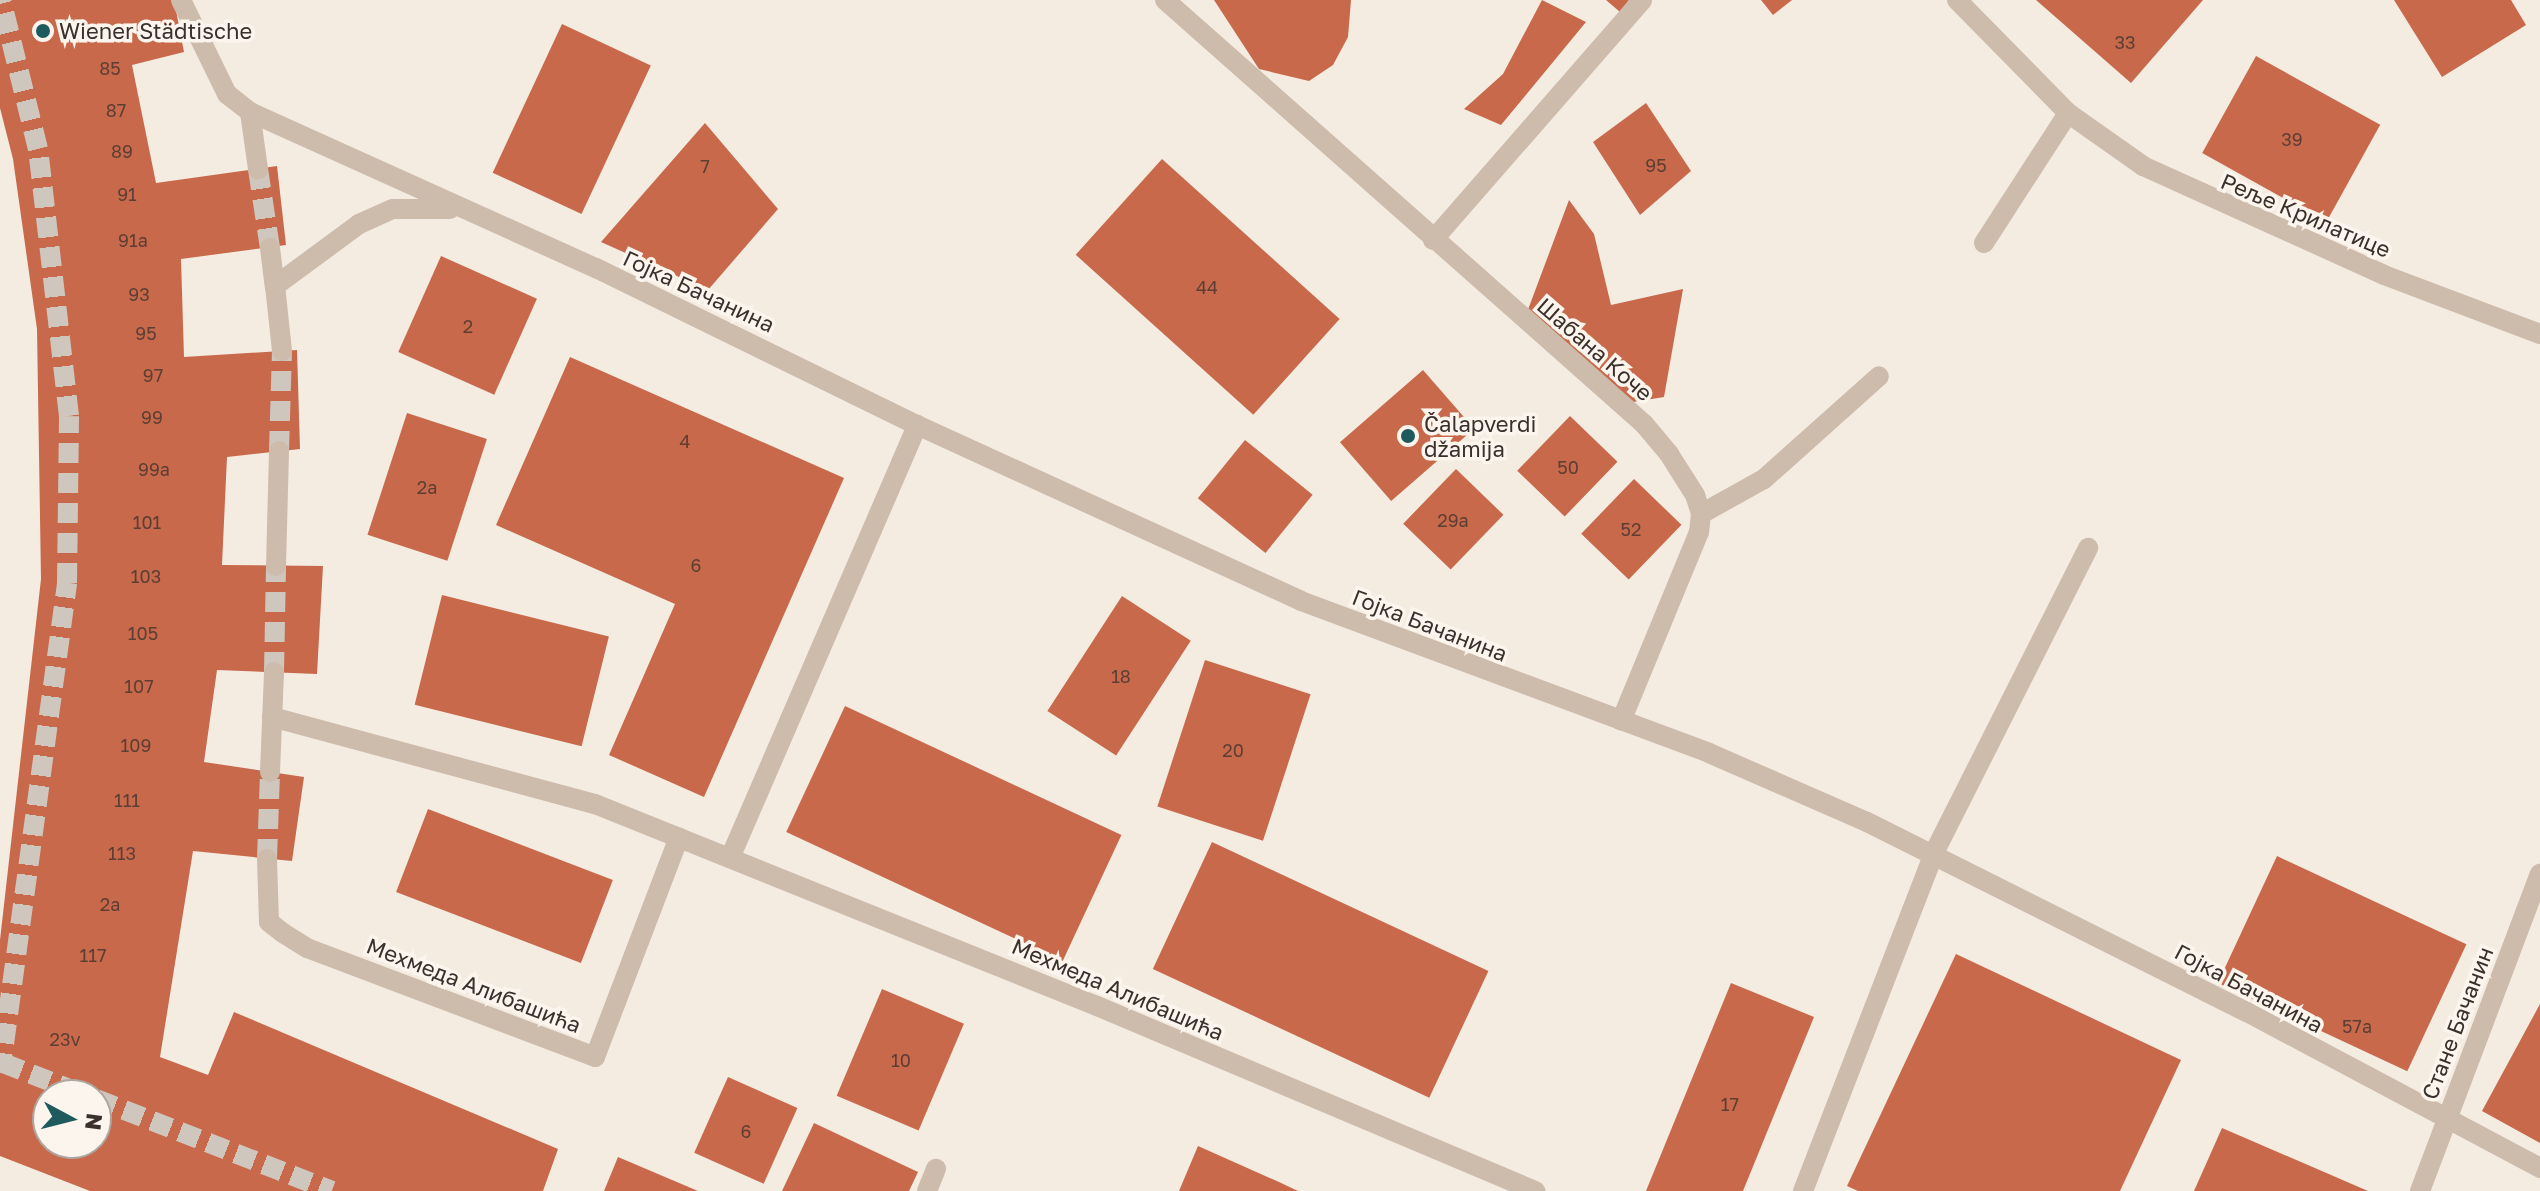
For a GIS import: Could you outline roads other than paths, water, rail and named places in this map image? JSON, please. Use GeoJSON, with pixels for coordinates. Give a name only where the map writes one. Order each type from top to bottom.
{"type":"FeatureCollection","features":[{"type":"Feature","properties":{"kind":"street","name":"Гојка Бачанина"},"geometry":{"type":"LineString","coordinates":[[181,0],[227,94],[250,112],[457,209],[596,268],[917,425],[1301,601],[1709,753],[1934,853],[2540,1168]]}},
{"type":"Feature","properties":{"kind":"street","name":"Шабана Коче"},"geometry":{"type":"LineString","coordinates":[[1165,0],[1644,424],[1669,454],[1701,514]]}},
{"type":"Feature","properties":{"kind":"street"},"geometry":{"type":"LineString","coordinates":[[1433,240],[1642,0]]}},
{"type":"Feature","properties":{"kind":"street","name":"Реље Крилатице"},"geometry":{"type":"LineString","coordinates":[[1957,0],[2068,113],[2143,166],[2201,196],[2540,334]]}},
{"type":"Feature","properties":{"kind":"street"},"geometry":{"type":"LineString","coordinates":[[250,112],[258,169]]}},
{"type":"Feature","properties":{"kind":"street"},"geometry":{"type":"LineString","coordinates":[[1984,243],[2068,113]]}},
{"type":"Feature","properties":{"kind":"street","name":"Гојка Бачанина"},"geometry":{"type":"LineString","coordinates":[[275,286],[359,224],[393,209],[457,209]]}},
{"type":"Feature","properties":{"kind":"street"},"geometry":{"type":"LineString","coordinates":[[270,248],[282,351]]}},
{"type":"Feature","properties":{"kind":"street"},"geometry":{"type":"LineString","coordinates":[[1621,721],[1694,552],[1701,514],[1764,479],[1879,376]]}},
{"type":"Feature","properties":{"kind":"street"},"geometry":{"type":"LineString","coordinates":[[730,858],[917,425]]}},
{"type":"Feature","properties":{"kind":"street"},"geometry":{"type":"LineString","coordinates":[[276,566],[279,451]]}},
{"type":"Feature","properties":{"kind":"street"},"geometry":{"type":"LineString","coordinates":[[1803,1191],[1934,853],[2088,548]]}},
{"type":"Feature","properties":{"kind":"street"},"geometry":{"type":"LineString","coordinates":[[270,772],[274,672]]}},
{"type":"Feature","properties":{"kind":"street","name":"Мехмеда Алибашића"},"geometry":{"type":"LineString","coordinates":[[272,717],[580,800],[679,837],[1536,1191]]}},
{"type":"Feature","properties":{"kind":"street","name":"Мехмеда Алибашића"},"geometry":{"type":"LineString","coordinates":[[267,859],[269,922],[307,948],[595,1057],[679,837]]}},
{"type":"Feature","properties":{"kind":"street","name":"Стане Бачанин"},"geometry":{"type":"LineString","coordinates":[[2420,1191],[2540,874]]}},
{"type":"Feature","properties":{"kind":"street"},"geometry":{"type":"LineString","coordinates":[[927,1191],[936,1169]]}},
{"type":"Feature","properties":{"kind":"tunnel"},"geometry":{"type":"LineString","coordinates":[[0,1073],[67,583],[69,416],[38,149],[1,0]]}},
{"type":"Feature","properties":{"kind":"tunnel"},"geometry":{"type":"LineString","coordinates":[[258,169],[270,248]]}},
{"type":"Feature","properties":{"kind":"tunnel"},"geometry":{"type":"LineString","coordinates":[[279,451],[282,351]]}},
{"type":"Feature","properties":{"kind":"tunnel"},"geometry":{"type":"LineString","coordinates":[[274,672],[276,566]]}},
{"type":"Feature","properties":{"kind":"tunnel"},"geometry":{"type":"LineString","coordinates":[[267,859],[270,772]]}},
{"type":"Feature","properties":{"kind":"tunnel"},"geometry":{"type":"LineString","coordinates":[[3,1063],[44,1079]]}},
{"type":"Feature","properties":{"kind":"tunnel"},"geometry":{"type":"LineString","coordinates":[[112,1105],[332,1191]]}},
{"type":"Feature","properties":{"kind":"place","name":"Wiener Städtische"},"geometry":{"type":"Point","coordinates":[43,31]}},
{"type":"Feature","properties":{"kind":"place","name":"Čalapverdi džamija"},"geometry":{"type":"Point","coordinates":[1408,436]}}]}
